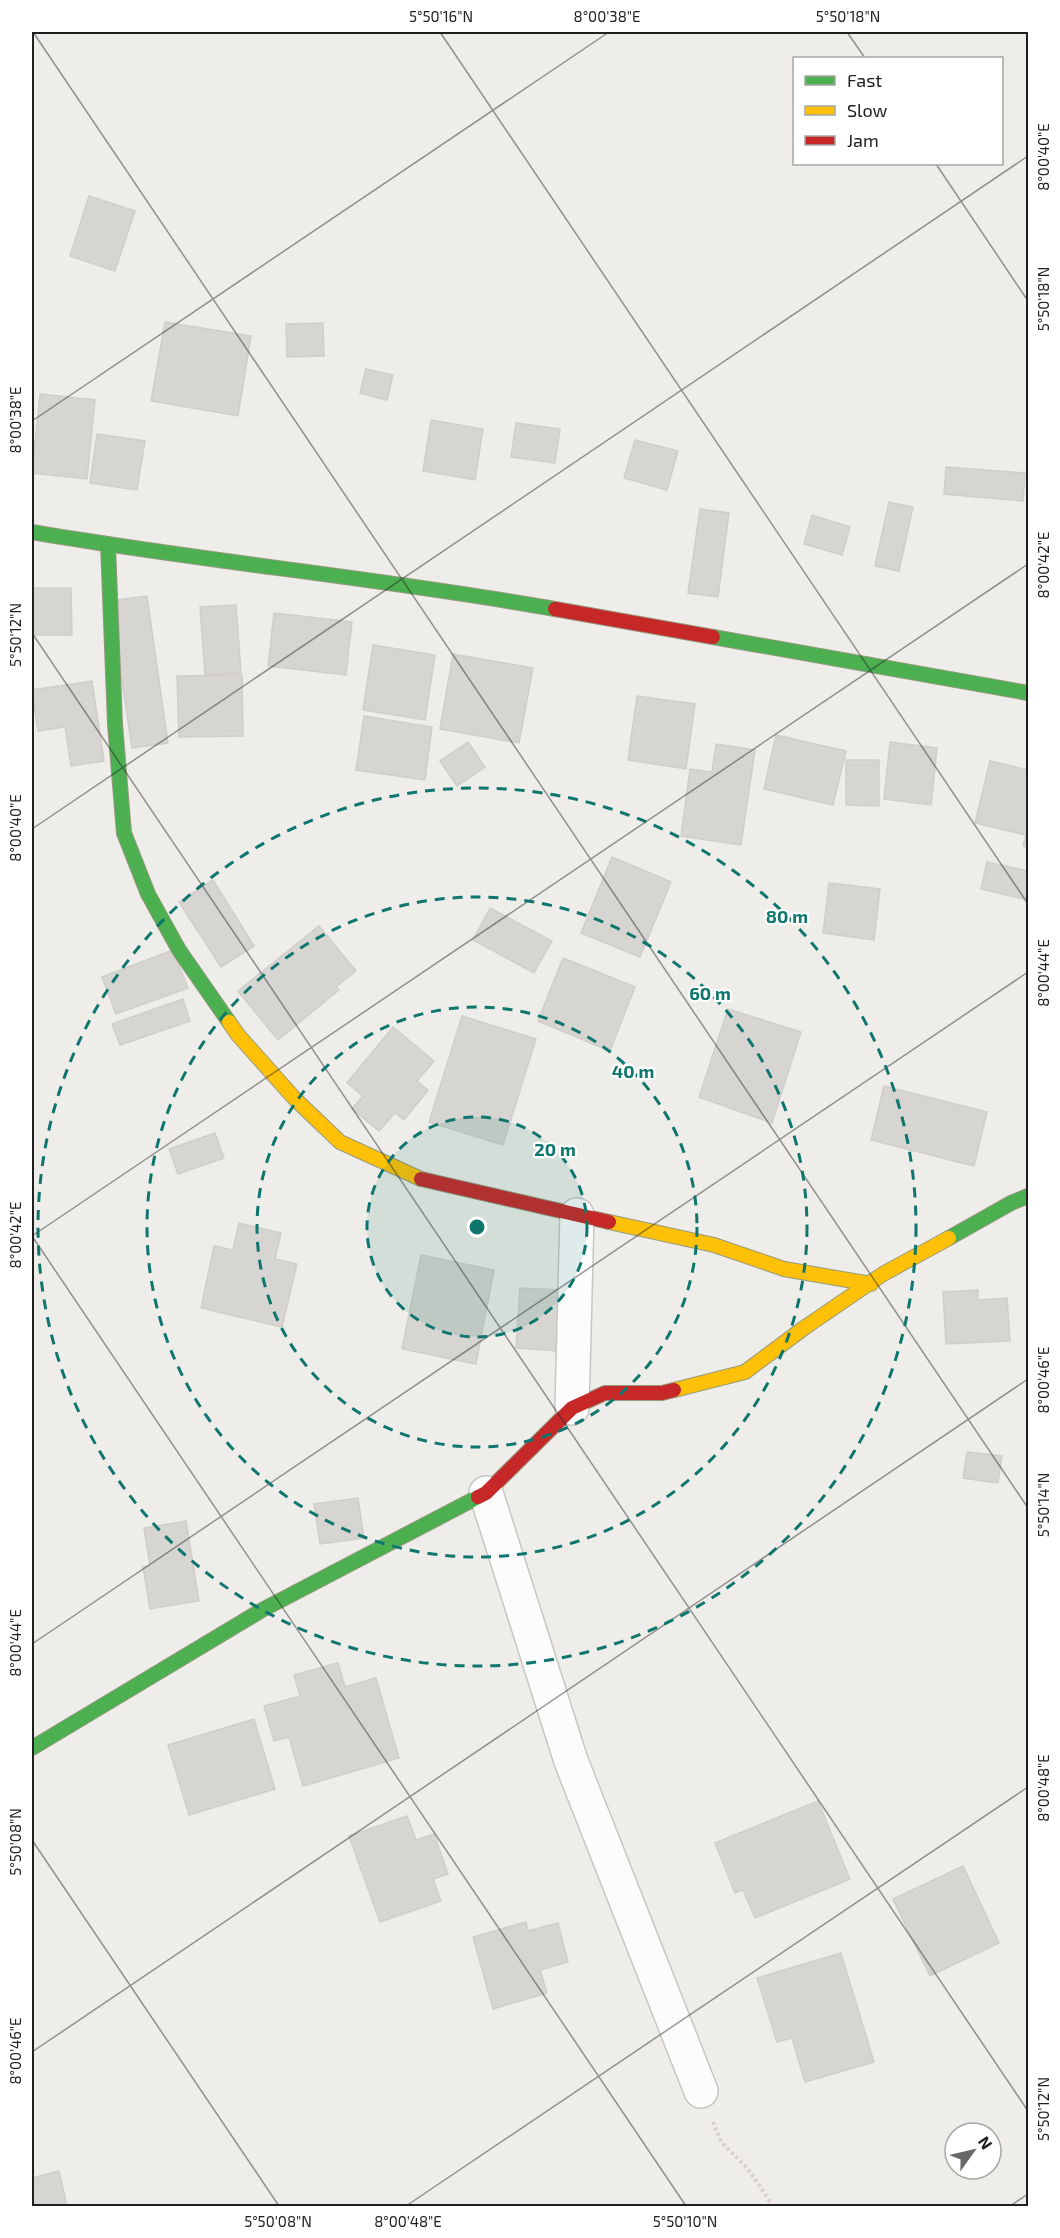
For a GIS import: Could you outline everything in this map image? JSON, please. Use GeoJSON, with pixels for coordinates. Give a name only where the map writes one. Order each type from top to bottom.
{"type":"FeatureCollection","features":[{"type":"Feature","properties":{"kind":"street"},"geometry":{"type":"LineString","coordinates":[[32,532],[108,545],[460,592],[1029,693]]}},
{"type":"Feature","properties":{"kind":"street"},"geometry":{"type":"LineString","coordinates":[[108,545],[116,724],[124,833],[148,894],[178,950],[238,1035],[295,1099],[340,1142],[419,1179],[714,1245],[784,1269],[871,1284]]}},
{"type":"Feature","properties":{"kind":"street"},"geometry":{"type":"LineString","coordinates":[[32,1748],[262,1610],[486,1493],[572,1408],[605,1393],[662,1393],[745,1372],[883,1274],[1011,1203],[1029,1196]]}},
{"type":"Feature","properties":{"kind":"street"},"geometry":{"type":"LineString","coordinates":[[572,1408],[577,1215]]}},
{"type":"Feature","properties":{"kind":"street"},"geometry":{"type":"LineString","coordinates":[[486,1493],[571,1761],[701,2091]]}},
{"type":"Feature","properties":{"kind":"path"},"geometry":{"type":"LineString","coordinates":[[701,2091],[722,2143],[748,2169],[773,2206]]}},
{"type":"Feature","properties":{"kind":"building"},"geometry":{"type":"Polygon","coordinates":[[[89,196],[135,211],[115,271],[70,256],[89,196]]]}},
{"type":"Feature","properties":{"kind":"building"},"geometry":{"type":"Polygon","coordinates":[[[165,322],[251,336],[238,416],[151,401],[165,322]]]}},
{"type":"Feature","properties":{"kind":"building"},"geometry":{"type":"Polygon","coordinates":[[[323,323],[324,356],[287,357],[286,324],[323,323]]]}},
{"type":"Feature","properties":{"kind":"building"},"geometry":{"type":"Polygon","coordinates":[[[366,369],[393,375],[387,400],[360,393],[366,369]]]}},
{"type":"Feature","properties":{"kind":"building"},"geometry":{"type":"Polygon","coordinates":[[[40,394],[95,400],[87,479],[32,473],[40,394]]]}},
{"type":"Feature","properties":{"kind":"building"},"geometry":{"type":"Polygon","coordinates":[[[431,420],[483,429],[475,480],[423,471],[431,420]]]}},
{"type":"Feature","properties":{"kind":"building"},"geometry":{"type":"Polygon","coordinates":[[[516,423],[560,429],[555,463],[511,457],[516,423]]]}},
{"type":"Feature","properties":{"kind":"building"},"geometry":{"type":"Polygon","coordinates":[[[97,434],[145,441],[137,490],[90,483],[97,434]]]}},
{"type":"Feature","properties":{"kind":"building"},"geometry":{"type":"Polygon","coordinates":[[[635,440],[678,451],[667,490],[624,478],[635,440]]]}},
{"type":"Feature","properties":{"kind":"building"},"geometry":{"type":"Polygon","coordinates":[[[946,467],[1025,473],[1023,501],[944,494],[946,467]]]}},
{"type":"Feature","properties":{"kind":"building"},"geometry":{"type":"Polygon","coordinates":[[[889,502],[913,507],[899,571],[875,566],[889,502]]]}},
{"type":"Feature","properties":{"kind":"building"},"geometry":{"type":"Polygon","coordinates":[[[700,509],[729,513],[718,597],[688,593],[700,509]]]}},
{"type":"Feature","properties":{"kind":"building"},"geometry":{"type":"Polygon","coordinates":[[[812,515],[850,527],[842,555],[804,544],[812,515]]]}},
{"type":"Feature","properties":{"kind":"building"},"geometry":{"type":"Polygon","coordinates":[[[32,588],[71,588],[72,635],[32,635],[32,588]]]}},
{"type":"Feature","properties":{"kind":"building"},"geometry":{"type":"Polygon","coordinates":[[[147,596],[168,743],[132,748],[110,601],[147,596]]]}},
{"type":"Feature","properties":{"kind":"building"},"geometry":{"type":"Polygon","coordinates":[[[236,605],[241,673],[205,675],[200,607],[236,605]]]}},
{"type":"Feature","properties":{"kind":"building"},"geometry":{"type":"Polygon","coordinates":[[[274,613],[352,622],[346,675],[268,666],[274,613]]]}},
{"type":"Feature","properties":{"kind":"building"},"geometry":{"type":"Polygon","coordinates":[[[373,645],[435,655],[425,720],[363,710],[373,645]]]}},
{"type":"Feature","properties":{"kind":"building"},"geometry":{"type":"Polygon","coordinates":[[[453,654],[533,668],[519,743],[440,729],[453,654]]]}},
{"type":"Feature","properties":{"kind":"building"},"geometry":{"type":"Polygon","coordinates":[[[242,675],[243,736],[179,737],[177,676],[242,675]]]}},
{"type":"Feature","properties":{"kind":"building"},"geometry":{"type":"Polygon","coordinates":[[[92,681],[104,761],[71,766],[65,727],[38,731],[32,690],[92,681]]]}},
{"type":"Feature","properties":{"kind":"building"},"geometry":{"type":"Polygon","coordinates":[[[637,696],[695,704],[686,769],[628,760],[637,696]]]}},
{"type":"Feature","properties":{"kind":"building"},"geometry":{"type":"Polygon","coordinates":[[[364,716],[432,727],[425,780],[356,770],[364,716]]]}},
{"type":"Feature","properties":{"kind":"building"},"geometry":{"type":"Polygon","coordinates":[[[776,735],[846,751],[833,805],[764,789],[776,735]]]}},
{"type":"Feature","properties":{"kind":"building"},"geometry":{"type":"Polygon","coordinates":[[[468,742],[485,767],[457,786],[440,761],[468,742]]]}},
{"type":"Feature","properties":{"kind":"building"},"geometry":{"type":"Polygon","coordinates":[[[890,742],[937,748],[931,805],[884,799],[890,742]]]}},
{"type":"Feature","properties":{"kind":"building"},"geometry":{"type":"Polygon","coordinates":[[[716,744],[755,750],[741,845],[681,836],[690,769],[712,772],[716,744]]]}},
{"type":"Feature","properties":{"kind":"building"},"geometry":{"type":"Polygon","coordinates":[[[846,760],[879,760],[879,806],[846,805],[846,760]]]}},
{"type":"Feature","properties":{"kind":"building"},"geometry":{"type":"Polygon","coordinates":[[[990,761],[1028,770],[1028,847],[1023,846],[1026,835],[975,823],[990,761]]]}},
{"type":"Feature","properties":{"kind":"building"},"geometry":{"type":"Polygon","coordinates":[[[612,857],[671,882],[640,957],[581,933],[612,857]]]}},
{"type":"Feature","properties":{"kind":"building"},"geometry":{"type":"Polygon","coordinates":[[[987,862],[1028,871],[1028,900],[981,889],[987,862]]]}},
{"type":"Feature","properties":{"kind":"building"},"geometry":{"type":"Polygon","coordinates":[[[213,880],[254,946],[221,967],[179,902],[213,880]]]}},
{"type":"Feature","properties":{"kind":"building"},"geometry":{"type":"Polygon","coordinates":[[[829,883],[880,889],[874,940],[823,933],[829,883]]]}},
{"type":"Feature","properties":{"kind":"building"},"geometry":{"type":"Polygon","coordinates":[[[490,908],[552,941],[534,973],[473,940],[490,908]]]}},
{"type":"Feature","properties":{"kind":"building"},"geometry":{"type":"Polygon","coordinates":[[[319,926],[356,971],[336,987],[339,990],[278,1040],[238,991],[319,926]]]}},
{"type":"Feature","properties":{"kind":"building"},"geometry":{"type":"Polygon","coordinates":[[[173,950],[188,988],[116,1014],[102,977],[173,950]]]}},
{"type":"Feature","properties":{"kind":"building"},"geometry":{"type":"Polygon","coordinates":[[[563,958],[635,987],[610,1051],[538,1021],[563,958]]]}},
{"type":"Feature","properties":{"kind":"building"},"geometry":{"type":"Polygon","coordinates":[[[183,999],[190,1021],[120,1045],[112,1024],[183,999]]]}},
{"type":"Feature","properties":{"kind":"building"},"geometry":{"type":"Polygon","coordinates":[[[728,1009],[801,1032],[772,1123],[699,1097],[728,1009]]]}},
{"type":"Feature","properties":{"kind":"building"},"geometry":{"type":"Polygon","coordinates":[[[462,1016],[536,1039],[503,1145],[429,1122],[462,1016]]]}},
{"type":"Feature","properties":{"kind":"building"},"geometry":{"type":"Polygon","coordinates":[[[393,1027],[434,1061],[417,1081],[428,1090],[404,1120],[395,1113],[379,1131],[352,1109],[363,1096],[347,1083],[393,1027]]]}},
{"type":"Feature","properties":{"kind":"building"},"geometry":{"type":"Polygon","coordinates":[[[884,1086],[987,1112],[974,1166],[871,1140],[884,1086]]]}},
{"type":"Feature","properties":{"kind":"building"},"geometry":{"type":"Polygon","coordinates":[[[215,1133],[224,1158],[178,1174],[169,1149],[215,1133]]]}},
{"type":"Feature","properties":{"kind":"building"},"geometry":{"type":"Polygon","coordinates":[[[239,1223],[281,1233],[275,1259],[297,1264],[282,1327],[201,1308],[214,1246],[233,1250],[239,1223]]]}},
{"type":"Feature","properties":{"kind":"building"},"geometry":{"type":"Polygon","coordinates":[[[421,1255],[494,1270],[476,1364],[402,1349],[421,1255]]]}},
{"type":"Feature","properties":{"kind":"building"},"geometry":{"type":"Polygon","coordinates":[[[520,1288],[562,1290],[559,1351],[516,1348],[520,1288]]]}},
{"type":"Feature","properties":{"kind":"building"},"geometry":{"type":"Polygon","coordinates":[[[978,1290],[978,1300],[1007,1298],[1010,1341],[946,1344],[943,1292],[978,1290]]]}},
{"type":"Feature","properties":{"kind":"building"},"geometry":{"type":"Polygon","coordinates":[[[967,1452],[1002,1456],[998,1483],[963,1478],[967,1452]]]}},
{"type":"Feature","properties":{"kind":"building"},"geometry":{"type":"Polygon","coordinates":[[[358,1498],[364,1538],[320,1544],[314,1504],[358,1498]]]}},
{"type":"Feature","properties":{"kind":"building"},"geometry":{"type":"Polygon","coordinates":[[[186,1521],[199,1601],[150,1609],[143,1567],[150,1566],[144,1528],[186,1521]]]}},
{"type":"Feature","properties":{"kind":"building"},"geometry":{"type":"Polygon","coordinates":[[[338,1663],[345,1687],[376,1678],[399,1758],[303,1786],[289,1737],[274,1741],[264,1706],[300,1696],[294,1675],[338,1663]]]}},
{"type":"Feature","properties":{"kind":"building"},"geometry":{"type":"Polygon","coordinates":[[[254,1719],[275,1789],[189,1815],[168,1745],[254,1719]]]}},
{"type":"Feature","properties":{"kind":"building"},"geometry":{"type":"Polygon","coordinates":[[[818,1801],[850,1879],[755,1918],[743,1890],[735,1893],[715,1843],[818,1801]]]}},
{"type":"Feature","properties":{"kind":"building"},"geometry":{"type":"Polygon","coordinates":[[[407,1816],[416,1840],[434,1834],[448,1874],[433,1879],[441,1901],[380,1922],[349,1836],[407,1816]]]}},
{"type":"Feature","properties":{"kind":"building"},"geometry":{"type":"Polygon","coordinates":[[[963,1866],[999,1943],[930,1976],[893,1899],[963,1866]]]}},
{"type":"Feature","properties":{"kind":"building"},"geometry":{"type":"Polygon","coordinates":[[[526,1922],[528,1931],[558,1923],[568,1962],[540,1970],[547,1993],[493,2009],[473,1937],[526,1922]]]}},
{"type":"Feature","properties":{"kind":"building"},"geometry":{"type":"Polygon","coordinates":[[[841,1953],[874,2062],[805,2082],[792,2038],[777,2042],[757,1978],[841,1953]]]}},
{"type":"Feature","properties":{"kind":"building"},"geometry":{"type":"Polygon","coordinates":[[[59,2171],[67,2206],[32,2206],[32,2178],[59,2171]]]}},
{"type":"Feature","properties":{"kind":"traffic: fast"},"geometry":{"type":"LineString","coordinates":[[32,532],[555,609]]}},
{"type":"Feature","properties":{"kind":"traffic: fast"},"geometry":{"type":"LineString","coordinates":[[108,545],[115,724],[124,833],[148,894],[179,950],[229,1022]]}},
{"type":"Feature","properties":{"kind":"traffic: fast"},"geometry":{"type":"LineString","coordinates":[[713,637],[1028,693]]}},
{"type":"Feature","properties":{"kind":"traffic: fast"},"geometry":{"type":"LineString","coordinates":[[949,1238],[1028,1196]]}},
{"type":"Feature","properties":{"kind":"traffic: fast"},"geometry":{"type":"LineString","coordinates":[[32,1748],[262,1610],[478,1497]]}},
{"type":"Feature","properties":{"kind":"traffic: slow"},"geometry":{"type":"LineString","coordinates":[[229,1022],[295,1099],[340,1142],[421,1179]]}},
{"type":"Feature","properties":{"kind":"traffic: slow"},"geometry":{"type":"LineString","coordinates":[[609,1222],[714,1245],[784,1269],[871,1284]]}},
{"type":"Feature","properties":{"kind":"traffic: slow"},"geometry":{"type":"LineString","coordinates":[[674,1390],[745,1372],[883,1274],[949,1238]]}},
{"type":"Feature","properties":{"kind":"traffic: jam"},"geometry":{"type":"LineString","coordinates":[[555,609],[713,637]]}},
{"type":"Feature","properties":{"kind":"traffic: jam"},"geometry":{"type":"LineString","coordinates":[[421,1179],[609,1222]]}},
{"type":"Feature","properties":{"kind":"traffic: jam"},"geometry":{"type":"LineString","coordinates":[[478,1497],[486,1493],[572,1408],[605,1393],[662,1393],[674,1390]]}}]}
